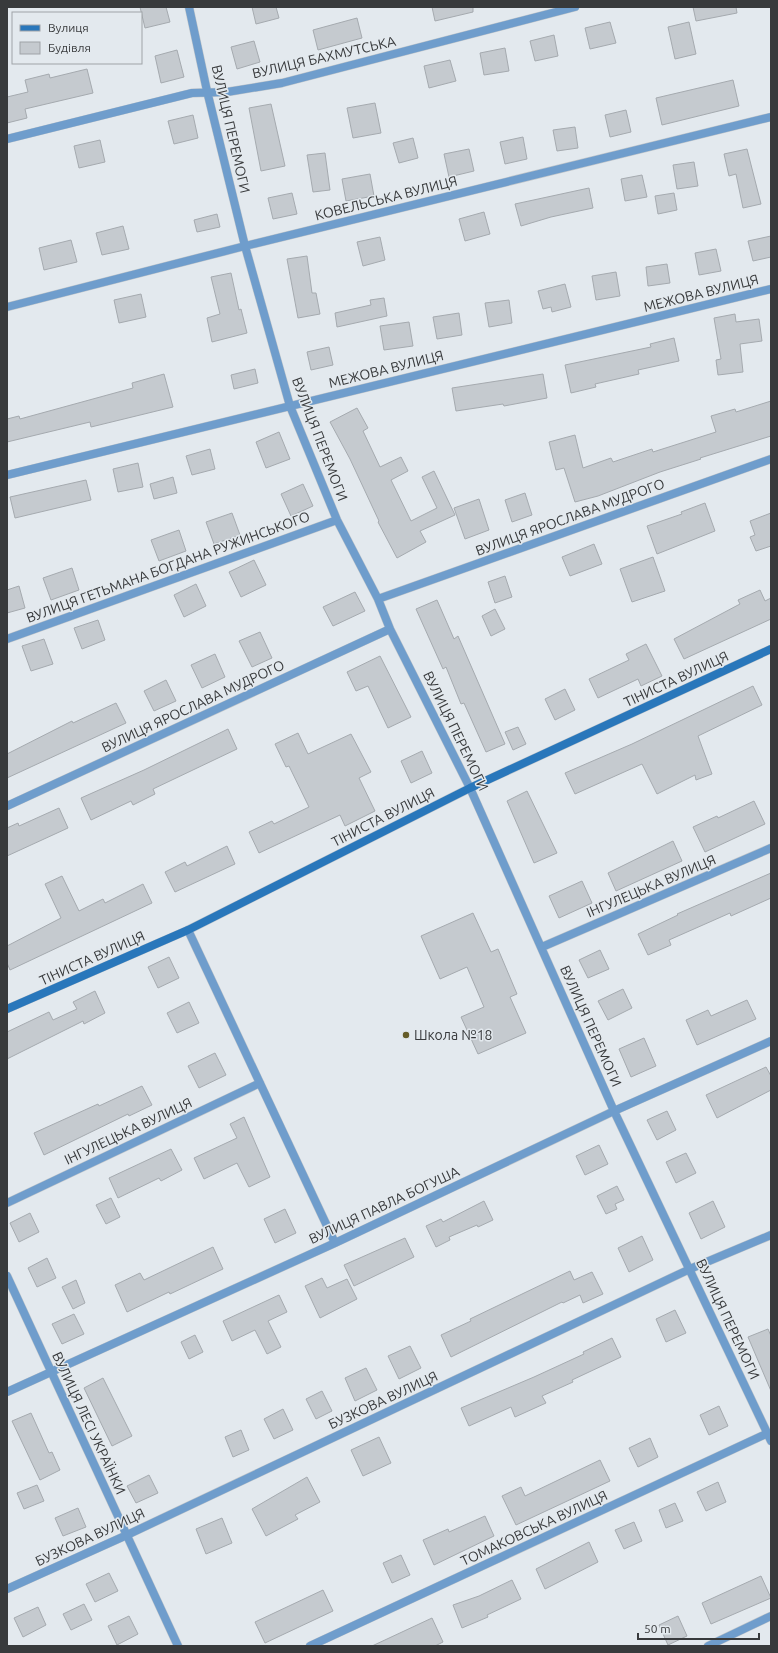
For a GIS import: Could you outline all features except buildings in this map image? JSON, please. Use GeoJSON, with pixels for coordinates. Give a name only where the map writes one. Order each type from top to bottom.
{"type":"FeatureCollection","features":[{"type":"Feature","properties":{"kind":"street","name":"ВУЛИЦЯ ПЕРЕМОГИ"},"geometry":{"type":"LineString","coordinates":[[189,7],[207,91],[245,246],[290,406],[337,520],[378,599],[390,629],[470,788],[614,1111],[769,1437]]}},
{"type":"Feature","properties":{"kind":"street","name":"ВУЛИЦЯ БАХМУТСЬКА"},"geometry":{"type":"LineString","coordinates":[[7,139],[192,92],[227,92],[282,83],[575,7]]}},
{"type":"Feature","properties":{"kind":"street","name":"КОВЕЛЬСЬКА ВУЛИЦЯ"},"geometry":{"type":"LineString","coordinates":[[7,307],[245,246],[771,118]]}},
{"type":"Feature","properties":{"kind":"street","name":"МЕЖОВА ВУЛИЦЯ"},"geometry":{"type":"LineString","coordinates":[[7,475],[771,289]]}},
{"type":"Feature","properties":{"kind":"street","name":"ВУЛИЦЯ ЯРОСЛАВА МУДРОГО"},"geometry":{"type":"LineString","coordinates":[[378,599],[771,459]]}},
{"type":"Feature","properties":{"kind":"street","name":"ВУЛИЦЯ ГЕТЬМАНА БОГДАНА РУЖИНСЬКОГО"},"geometry":{"type":"LineString","coordinates":[[7,639],[337,520]]}},
{"type":"Feature","properties":{"kind":"street","name":"ВУЛИЦЯ ЯРОСЛАВА МУДРОГО"},"geometry":{"type":"LineString","coordinates":[[7,806],[390,629]]}},
{"type":"Feature","properties":{"kind":"street","name":"ТІНИСТА ВУЛИЦЯ"},"geometry":{"type":"LineString","coordinates":[[7,1009],[188,930],[470,788],[771,649]]}},
{"type":"Feature","properties":{"kind":"street","name":"ІНГУЛЕЦЬКА ВУЛИЦЯ"},"geometry":{"type":"LineString","coordinates":[[542,947],[771,848]]}},
{"type":"Feature","properties":{"kind":"street"},"geometry":{"type":"LineString","coordinates":[[188,930],[335,1243]]}},
{"type":"Feature","properties":{"kind":"street","name":"ВУЛИЦЯ ПАВЛА БОГУША"},"geometry":{"type":"LineString","coordinates":[[7,1392],[335,1243],[614,1111],[771,1042]]}},
{"type":"Feature","properties":{"kind":"street","name":"ІНГУЛЕЦЬКА ВУЛИЦЯ"},"geometry":{"type":"LineString","coordinates":[[7,1202],[260,1084]]}},
{"type":"Feature","properties":{"kind":"street","name":"БУЗКОВА ВУЛИЦЯ"},"geometry":{"type":"LineString","coordinates":[[7,1589],[127,1535],[690,1269],[771,1235]]}},
{"type":"Feature","properties":{"kind":"street","name":"ВУЛИЦЯ ЛЕСІ УКРАЇНКИ"},"geometry":{"type":"LineString","coordinates":[[7,1276],[178,1646]]}},
{"type":"Feature","properties":{"kind":"street","name":"ТОМАКОВСЬКА ВУЛИЦЯ"},"geometry":{"type":"LineString","coordinates":[[310,1646],[769,1437]]}},
{"type":"Feature","properties":{"kind":"street"},"geometry":{"type":"LineString","coordinates":[[708,1646],[771,1616]]}},
{"type":"Feature","properties":{"kind":"place","name":"Школа №18"},"geometry":{"type":"Point","coordinates":[406,1035]}}]}
